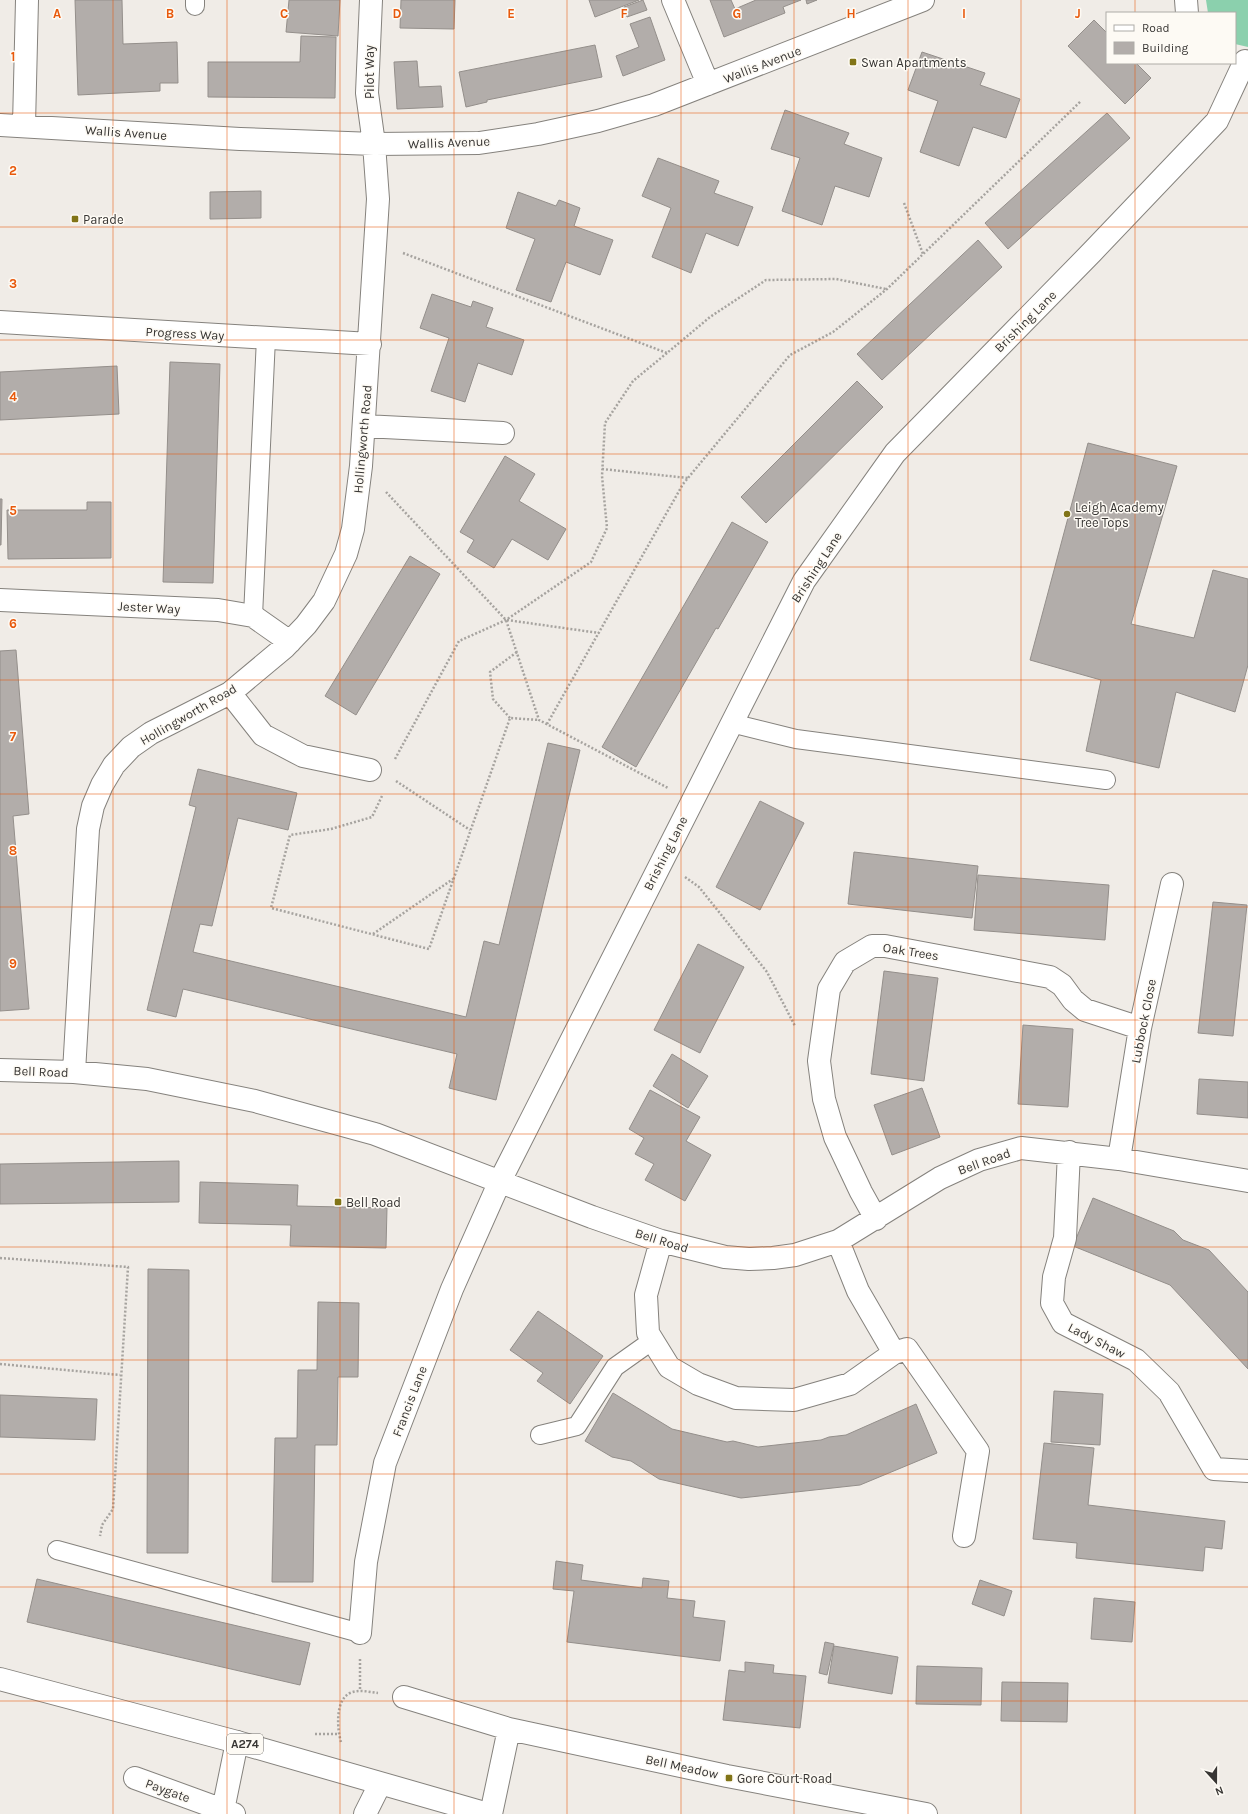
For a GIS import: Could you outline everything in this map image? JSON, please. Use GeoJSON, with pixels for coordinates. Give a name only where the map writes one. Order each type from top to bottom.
{"type":"FeatureCollection","features":[{"type":"Feature","properties":{"kind":"street"},"geometry":{"type":"LineString","coordinates":[[24,125],[27,0]]}},
{"type":"Feature","properties":{"kind":"street","name":"Pilot Way"},"geometry":{"type":"LineString","coordinates":[[371,0],[367,93],[374,144]]}},
{"type":"Feature","properties":{"kind":"street"},"geometry":{"type":"LineString","coordinates":[[673,0],[708,84]]}},
{"type":"Feature","properties":{"kind":"street","name":"Wallis Avenue"},"geometry":{"type":"LineString","coordinates":[[0,125],[24,125],[240,139],[374,144],[479,144],[538,134],[598,121],[654,105],[923,0]]}},
{"type":"Feature","properties":{"kind":"street"},"geometry":{"type":"LineString","coordinates":[[1186,0],[1188,12]]}},
{"type":"Feature","properties":{"kind":"street","name":"Brishing Lane"},"geometry":{"type":"LineString","coordinates":[[500,1181],[661,860],[804,581],[895,453],[1092,252],[1216,121],[1242,60]]}},
{"type":"Feature","properties":{"kind":"street","name":"Hollingworth Road"},"geometry":{"type":"LineString","coordinates":[[74,1072],[88,829],[96,799],[102,785],[114,765],[131,748],[151,733],[230,693],[290,642],[306,625],[324,601],[346,554],[353,529],[361,466],[370,344],[378,199],[374,144]]}},
{"type":"Feature","properties":{"kind":"street","name":"Progress Way"},"geometry":{"type":"LineString","coordinates":[[0,322],[370,344]]}},
{"type":"Feature","properties":{"kind":"street"},"geometry":{"type":"LineString","coordinates":[[364,426],[503,433]]}},
{"type":"Feature","properties":{"kind":"street","name":"Jester Way"},"geometry":{"type":"LineString","coordinates":[[0,600],[218,610],[253,616],[290,642]]}},
{"type":"Feature","properties":{"kind":"street"},"geometry":{"type":"LineString","coordinates":[[230,693],[263,735],[303,756],[378,773]]}},
{"type":"Feature","properties":{"kind":"street","name":"Lubbock Close"},"geometry":{"type":"LineString","coordinates":[[1119,1159],[1140,1028],[1172,884]]}},
{"type":"Feature","properties":{"kind":"street","name":"Oak Trees"},"geometry":{"type":"LineString","coordinates":[[876,1219],[860,1192],[836,1137],[824,1099],[819,1061],[829,989],[845,962],[872,946],[885,946],[1050,977],[1062,985],[1073,1000],[1085,1010],[1140,1028]]}},
{"type":"Feature","properties":{"kind":"street","name":"Bell Road"},"geometry":{"type":"LineString","coordinates":[[0,1070],[74,1072],[147,1078],[255,1101],[375,1134],[592,1217],[662,1241],[725,1257],[749,1259],[795,1255],[838,1241],[876,1219],[940,1178],[979,1160],[1021,1148],[1069,1152],[1119,1159],[1248,1180]]}},
{"type":"Feature","properties":{"kind":"street","name":"Lady Shaw"},"geometry":{"type":"LineString","coordinates":[[1069,1152],[1066,1238],[1054,1278],[1052,1303],[1064,1323],[1136,1360],[1169,1392],[1201,1444],[1214,1469],[1248,1471]]}},
{"type":"Feature","properties":{"kind":"street","name":"Francis Lane"},"geometry":{"type":"LineString","coordinates":[[360,1633],[366,1562],[385,1463],[452,1289],[500,1181]]}},
{"type":"Feature","properties":{"kind":"street"},"geometry":{"type":"LineString","coordinates":[[662,1241],[646,1295],[648,1333],[669,1367],[698,1384],[736,1398],[794,1400],[850,1384],[894,1353],[907,1349],[978,1451],[964,1536]]}},
{"type":"Feature","properties":{"kind":"street"},"geometry":{"type":"LineString","coordinates":[[838,1241],[858,1291],[894,1353]]}},
{"type":"Feature","properties":{"kind":"street","name":"A274"},"geometry":{"type":"LineString","coordinates":[[0,1679],[237,1742],[489,1814]]}},
{"type":"Feature","properties":{"kind":"street","name":"Bell Meadow"},"geometry":{"type":"LineString","coordinates":[[404,1697],[509,1729],[727,1776],[926,1814]]}},
{"type":"Feature","properties":{"kind":"street"},"geometry":{"type":"LineString","coordinates":[[489,1814],[509,1729]]}},
{"type":"Feature","properties":{"kind":"street","name":"Paygate"},"geometry":{"type":"LineString","coordinates":[[135,1778],[229,1812],[237,1742]]}},
{"type":"Feature","properties":{"kind":"street"},"geometry":{"type":"LineString","coordinates":[[365,1814],[380,1784]]}},
{"type":"Feature","properties":{"kind":"lane"},"geometry":{"type":"LineString","coordinates":[[253,616],[266,338]]}},
{"type":"Feature","properties":{"kind":"lane"},"geometry":{"type":"LineString","coordinates":[[731,723],[796,739],[1106,780]]}},
{"type":"Feature","properties":{"kind":"lane"},"geometry":{"type":"LineString","coordinates":[[540,1435],[577,1426],[615,1367],[653,1340]]}},
{"type":"Feature","properties":{"kind":"lane"},"geometry":{"type":"LineString","coordinates":[[57,1550],[360,1633]]}},
{"type":"Feature","properties":{"kind":"path"},"geometry":{"type":"LineString","coordinates":[[547,724],[683,484],[790,355],[832,332],[887,289],[1081,101]]}},
{"type":"Feature","properties":{"kind":"path"},"geometry":{"type":"LineString","coordinates":[[904,203],[923,254]]}},
{"type":"Feature","properties":{"kind":"path"},"geometry":{"type":"LineString","coordinates":[[375,242],[668,352]]}},
{"type":"Feature","properties":{"kind":"path"},"geometry":{"type":"LineString","coordinates":[[378,773],[459,641],[506,620],[591,562],[607,528],[602,469],[605,423],[633,381],[710,318],[766,280],[836,278],[887,289]]}},
{"type":"Feature","properties":{"kind":"path"},"geometry":{"type":"LineString","coordinates":[[361,466],[506,620],[539,720]]}},
{"type":"Feature","properties":{"kind":"path"},"geometry":{"type":"LineString","coordinates":[[602,469],[688,478]]}},
{"type":"Feature","properties":{"kind":"path"},"geometry":{"type":"LineString","coordinates":[[506,620],[599,633]]}},
{"type":"Feature","properties":{"kind":"path"},"geometry":{"type":"LineString","coordinates":[[517,652],[490,672],[493,699],[510,718],[539,720],[692,800]]}},
{"type":"Feature","properties":{"kind":"path"},"geometry":{"type":"LineString","coordinates":[[378,773],[387,784],[372,817],[331,829],[290,835],[272,908],[429,949],[510,718]]}},
{"type":"Feature","properties":{"kind":"path"},"geometry":{"type":"LineString","coordinates":[[378,773],[470,830]]}},
{"type":"Feature","properties":{"kind":"path"},"geometry":{"type":"LineString","coordinates":[[661,860],[699,887],[767,972],[806,1048],[820,1054]]}},
{"type":"Feature","properties":{"kind":"path"},"geometry":{"type":"LineString","coordinates":[[373,934],[453,879]]}},
{"type":"Feature","properties":{"kind":"path"},"geometry":{"type":"LineString","coordinates":[[0,1258],[128,1268],[120,1375],[113,1509],[102,1525],[97,1561]]}},
{"type":"Feature","properties":{"kind":"path"},"geometry":{"type":"LineString","coordinates":[[0,1364],[120,1375]]}},
{"type":"Feature","properties":{"kind":"path"},"geometry":{"type":"LineString","coordinates":[[350,1775],[338,1734],[339,1712],[341,1702],[349,1694],[360,1691]]}},
{"type":"Feature","properties":{"kind":"green space"},"geometry":{"type":"Polygon","coordinates":[[[1206,0],[1248,0],[1248,47],[1236,44],[1236,12],[1208,12],[1206,0]]]}},
{"type":"Feature","properties":{"kind":"building"},"geometry":{"type":"Polygon","coordinates":[[[75,0],[122,0],[123,44],[177,42],[178,83],[160,83],[160,91],[78,95],[75,0]]]}},
{"type":"Feature","properties":{"kind":"building"},"geometry":{"type":"Polygon","coordinates":[[[289,0],[340,0],[338,36],[286,32],[289,0]]]}},
{"type":"Feature","properties":{"kind":"building"},"geometry":{"type":"Polygon","coordinates":[[[401,0],[455,0],[454,29],[400,28],[401,0]]]}},
{"type":"Feature","properties":{"kind":"building"},"geometry":{"type":"Polygon","coordinates":[[[589,0],[639,0],[595,17],[589,0]]]}},
{"type":"Feature","properties":{"kind":"building"},"geometry":{"type":"Polygon","coordinates":[[[643,0],[647,10],[627,17],[624,7],[643,0]]]}},
{"type":"Feature","properties":{"kind":"building"},"geometry":{"type":"Polygon","coordinates":[[[710,0],[731,0],[735,9],[756,0],[801,0],[783,7],[785,13],[724,37],[710,0]]]}},
{"type":"Feature","properties":{"kind":"building"},"geometry":{"type":"Polygon","coordinates":[[[806,0],[817,0],[807,4],[806,0]]]}},
{"type":"Feature","properties":{"kind":"building"},"geometry":{"type":"Polygon","coordinates":[[[650,17],[665,60],[623,76],[616,56],[639,47],[630,24],[650,17]]]}},
{"type":"Feature","properties":{"kind":"building"},"geometry":{"type":"Polygon","coordinates":[[[1094,20],[1106,32],[1106,64],[1137,64],[1151,78],[1125,104],[1068,46],[1094,20]]]}},
{"type":"Feature","properties":{"kind":"building"},"geometry":{"type":"Polygon","coordinates":[[[301,36],[336,37],[335,98],[208,97],[208,62],[300,62],[301,36]]]}},
{"type":"Feature","properties":{"kind":"building"},"geometry":{"type":"Polygon","coordinates":[[[595,45],[602,77],[487,100],[487,102],[466,107],[459,72],[595,45]]]}},
{"type":"Feature","properties":{"kind":"building"},"geometry":{"type":"Polygon","coordinates":[[[922,52],[985,73],[980,85],[1020,99],[1006,138],[973,127],[959,166],[920,152],[938,101],[908,90],[922,52]]]}},
{"type":"Feature","properties":{"kind":"building"},"geometry":{"type":"Polygon","coordinates":[[[417,61],[419,87],[441,86],[443,107],[397,109],[394,62],[417,61]]]}},
{"type":"Feature","properties":{"kind":"building"},"geometry":{"type":"Polygon","coordinates":[[[785,110],[849,133],[844,144],[882,158],[869,197],[835,186],[822,225],[782,211],[800,158],[771,149],[785,110]]]}},
{"type":"Feature","properties":{"kind":"building"},"geometry":{"type":"Polygon","coordinates":[[[1107,113],[1130,138],[1008,249],[985,223],[1107,113]]]}},
{"type":"Feature","properties":{"kind":"building"},"geometry":{"type":"Polygon","coordinates":[[[658,158],[719,181],[714,193],[753,207],[738,246],[706,233],[691,273],[652,257],[671,208],[642,196],[658,158]]]}},
{"type":"Feature","properties":{"kind":"building"},"geometry":{"type":"Polygon","coordinates":[[[261,191],[261,218],[210,219],[210,192],[261,191]]]}},
{"type":"Feature","properties":{"kind":"building"},"geometry":{"type":"Polygon","coordinates":[[[518,192],[556,206],[559,200],[580,208],[574,226],[613,240],[600,275],[566,262],[551,302],[516,290],[535,239],[506,228],[518,192]]]}},
{"type":"Feature","properties":{"kind":"building"},"geometry":{"type":"Polygon","coordinates":[[[978,240],[1002,267],[882,380],[857,354],[978,240]]]}},
{"type":"Feature","properties":{"kind":"building"},"geometry":{"type":"Polygon","coordinates":[[[432,294],[471,307],[473,301],[493,308],[486,327],[524,340],[512,375],[478,363],[465,402],[431,391],[449,338],[420,328],[432,294]]]}},
{"type":"Feature","properties":{"kind":"building"},"geometry":{"type":"Polygon","coordinates":[[[170,362],[220,364],[213,583],[163,582],[170,362]]]}},
{"type":"Feature","properties":{"kind":"building"},"geometry":{"type":"Polygon","coordinates":[[[117,366],[119,414],[0,420],[0,372],[117,366]]]}},
{"type":"Feature","properties":{"kind":"building"},"geometry":{"type":"Polygon","coordinates":[[[857,381],[883,407],[766,523],[741,497],[857,381]]]}},
{"type":"Feature","properties":{"kind":"building"},"geometry":{"type":"Polygon","coordinates":[[[1088,443],[1177,466],[1131,624],[1194,638],[1213,570],[1248,579],[1248,665],[1235,712],[1176,692],[1159,768],[1086,751],[1101,680],[1030,660],[1088,443]]]}},
{"type":"Feature","properties":{"kind":"building"},"geometry":{"type":"Polygon","coordinates":[[[505,456],[535,474],[519,501],[566,529],[548,560],[512,539],[494,568],[467,552],[474,540],[460,532],[505,456]]]}},
{"type":"Feature","properties":{"kind":"building"},"geometry":{"type":"Polygon","coordinates":[[[0,499],[2,499],[1,545],[0,545],[0,499]]]}},
{"type":"Feature","properties":{"kind":"building"},"geometry":{"type":"Polygon","coordinates":[[[87,502],[111,502],[111,558],[8,559],[7,510],[87,510],[87,502]]]}},
{"type":"Feature","properties":{"kind":"building"},"geometry":{"type":"Polygon","coordinates":[[[732,522],[768,542],[718,629],[716,628],[636,767],[602,747],[732,522]]]}},
{"type":"Feature","properties":{"kind":"building"},"geometry":{"type":"Polygon","coordinates":[[[410,556],[440,574],[356,715],[325,696],[410,556]]]}},
{"type":"Feature","properties":{"kind":"building"},"geometry":{"type":"Polygon","coordinates":[[[16,650],[29,814],[13,816],[29,1009],[0,1011],[0,651],[16,650]]]}},
{"type":"Feature","properties":{"kind":"building"},"geometry":{"type":"Polygon","coordinates":[[[548,743],[580,750],[496,1100],[449,1088],[457,1054],[183,989],[176,1017],[147,1010],[196,807],[189,805],[198,769],[297,793],[288,830],[238,818],[212,926],[200,924],[193,952],[466,1017],[484,941],[499,945],[548,743]]]}},
{"type":"Feature","properties":{"kind":"building"},"geometry":{"type":"Polygon","coordinates":[[[760,801],[804,823],[760,910],[716,887],[760,801]]]}},
{"type":"Feature","properties":{"kind":"building"},"geometry":{"type":"Polygon","coordinates":[[[854,852],[978,866],[972,918],[848,904],[854,852]]]}},
{"type":"Feature","properties":{"kind":"building"},"geometry":{"type":"Polygon","coordinates":[[[978,875],[1109,885],[1105,940],[974,930],[978,875]]]}},
{"type":"Feature","properties":{"kind":"building"},"geometry":{"type":"Polygon","coordinates":[[[1213,902],[1247,905],[1233,1036],[1198,1033],[1213,902]]]}},
{"type":"Feature","properties":{"kind":"building"},"geometry":{"type":"Polygon","coordinates":[[[698,944],[744,967],[700,1053],[654,1030],[698,944]]]}},
{"type":"Feature","properties":{"kind":"building"},"geometry":{"type":"Polygon","coordinates":[[[884,971],[938,978],[924,1081],[871,1074],[884,971]]]}},
{"type":"Feature","properties":{"kind":"building"},"geometry":{"type":"Polygon","coordinates":[[[1023,1025],[1073,1029],[1068,1107],[1018,1104],[1023,1025]]]}},
{"type":"Feature","properties":{"kind":"building"},"geometry":{"type":"Polygon","coordinates":[[[672,1054],[708,1076],[688,1108],[653,1086],[672,1054]]]}},
{"type":"Feature","properties":{"kind":"building"},"geometry":{"type":"Polygon","coordinates":[[[1199,1079],[1248,1082],[1248,1118],[1197,1114],[1199,1079]]]}},
{"type":"Feature","properties":{"kind":"building"},"geometry":{"type":"Polygon","coordinates":[[[922,1088],[940,1137],[892,1155],[874,1105],[922,1088]]]}},
{"type":"Feature","properties":{"kind":"building"},"geometry":{"type":"Polygon","coordinates":[[[650,1090],[700,1117],[686,1141],[711,1155],[685,1201],[645,1180],[654,1164],[635,1154],[644,1138],[629,1129],[650,1090]]]}},
{"type":"Feature","properties":{"kind":"building"},"geometry":{"type":"Polygon","coordinates":[[[179,1161],[179,1202],[0,1204],[0,1164],[179,1161]]]}},
{"type":"Feature","properties":{"kind":"building"},"geometry":{"type":"Polygon","coordinates":[[[200,1182],[298,1185],[297,1206],[387,1208],[386,1248],[290,1246],[291,1225],[199,1223],[200,1182]]]}},
{"type":"Feature","properties":{"kind":"building"},"geometry":{"type":"Polygon","coordinates":[[[1093,1198],[1174,1231],[1183,1240],[1209,1250],[1248,1292],[1248,1369],[1170,1285],[1073,1246],[1093,1198]]]}},
{"type":"Feature","properties":{"kind":"building"},"geometry":{"type":"Polygon","coordinates":[[[148,1269],[189,1270],[188,1553],[147,1553],[148,1269]]]}},
{"type":"Feature","properties":{"kind":"building"},"geometry":{"type":"Polygon","coordinates":[[[318,1302],[359,1303],[358,1377],[338,1377],[337,1445],[315,1445],[313,1582],[272,1582],[275,1438],[297,1438],[298,1370],[317,1370],[318,1302]]]}},
{"type":"Feature","properties":{"kind":"building"},"geometry":{"type":"Polygon","coordinates":[[[538,1311],[603,1356],[570,1404],[537,1381],[543,1373],[510,1350],[538,1311]]]}},
{"type":"Feature","properties":{"kind":"building"},"geometry":{"type":"Polygon","coordinates":[[[1054,1391],[1103,1394],[1100,1445],[1051,1442],[1054,1391]]]}},
{"type":"Feature","properties":{"kind":"building"},"geometry":{"type":"Polygon","coordinates":[[[613,1393],[672,1429],[727,1442],[733,1441],[758,1447],[821,1440],[829,1437],[846,1435],[916,1404],[937,1453],[860,1485],[741,1498],[659,1479],[631,1461],[612,1457],[585,1441],[613,1393]]]}},
{"type":"Feature","properties":{"kind":"building"},"geometry":{"type":"Polygon","coordinates":[[[0,1395],[97,1399],[95,1440],[0,1437],[0,1395]]]}},
{"type":"Feature","properties":{"kind":"building"},"geometry":{"type":"Polygon","coordinates":[[[1044,1443],[1094,1448],[1088,1505],[1225,1521],[1222,1549],[1205,1547],[1203,1571],[1076,1558],[1077,1543],[1033,1539],[1044,1443]]]}},
{"type":"Feature","properties":{"kind":"building"},"geometry":{"type":"Polygon","coordinates":[[[556,1561],[583,1565],[581,1580],[642,1588],[643,1578],[669,1581],[667,1598],[695,1601],[693,1617],[725,1621],[720,1661],[567,1642],[574,1591],[553,1589],[556,1561]]]}},
{"type":"Feature","properties":{"kind":"building"},"geometry":{"type":"Polygon","coordinates":[[[37,1579],[310,1643],[300,1685],[27,1622],[37,1579]]]}},
{"type":"Feature","properties":{"kind":"building"},"geometry":{"type":"Polygon","coordinates":[[[980,1580],[1012,1591],[1004,1616],[972,1604],[980,1580]]]}},
{"type":"Feature","properties":{"kind":"building"},"geometry":{"type":"Polygon","coordinates":[[[1094,1598],[1135,1602],[1132,1642],[1091,1639],[1094,1598]]]}},
{"type":"Feature","properties":{"kind":"building"},"geometry":{"type":"Polygon","coordinates":[[[825,1642],[834,1644],[827,1675],[819,1673],[825,1642]]]}},
{"type":"Feature","properties":{"kind":"building"},"geometry":{"type":"Polygon","coordinates":[[[834,1646],[898,1657],[892,1694],[828,1683],[834,1646]]]}},
{"type":"Feature","properties":{"kind":"building"},"geometry":{"type":"Polygon","coordinates":[[[745,1662],[774,1665],[773,1673],[806,1676],[800,1728],[723,1720],[729,1670],[745,1672],[745,1662]]]}},
{"type":"Feature","properties":{"kind":"building"},"geometry":{"type":"Polygon","coordinates":[[[917,1666],[982,1668],[981,1705],[916,1704],[917,1666]]]}},
{"type":"Feature","properties":{"kind":"building"},"geometry":{"type":"Polygon","coordinates":[[[1002,1682],[1068,1683],[1067,1722],[1001,1721],[1002,1682]]]}},
{"type":"Feature","properties":{"kind":"place","name":"Swan Apartments"},"geometry":{"type":"Point","coordinates":[853,62]}},
{"type":"Feature","properties":{"kind":"place","name":"Parade"},"geometry":{"type":"Point","coordinates":[75,219]}},
{"type":"Feature","properties":{"kind":"place","name":"Leigh Academy Tree Tops"},"geometry":{"type":"Point","coordinates":[1067,514]}},
{"type":"Feature","properties":{"kind":"place","name":"Bell Road"},"geometry":{"type":"Point","coordinates":[338,1202]}},
{"type":"Feature","properties":{"kind":"place","name":"Gore Court Road"},"geometry":{"type":"Point","coordinates":[729,1778]}}]}
